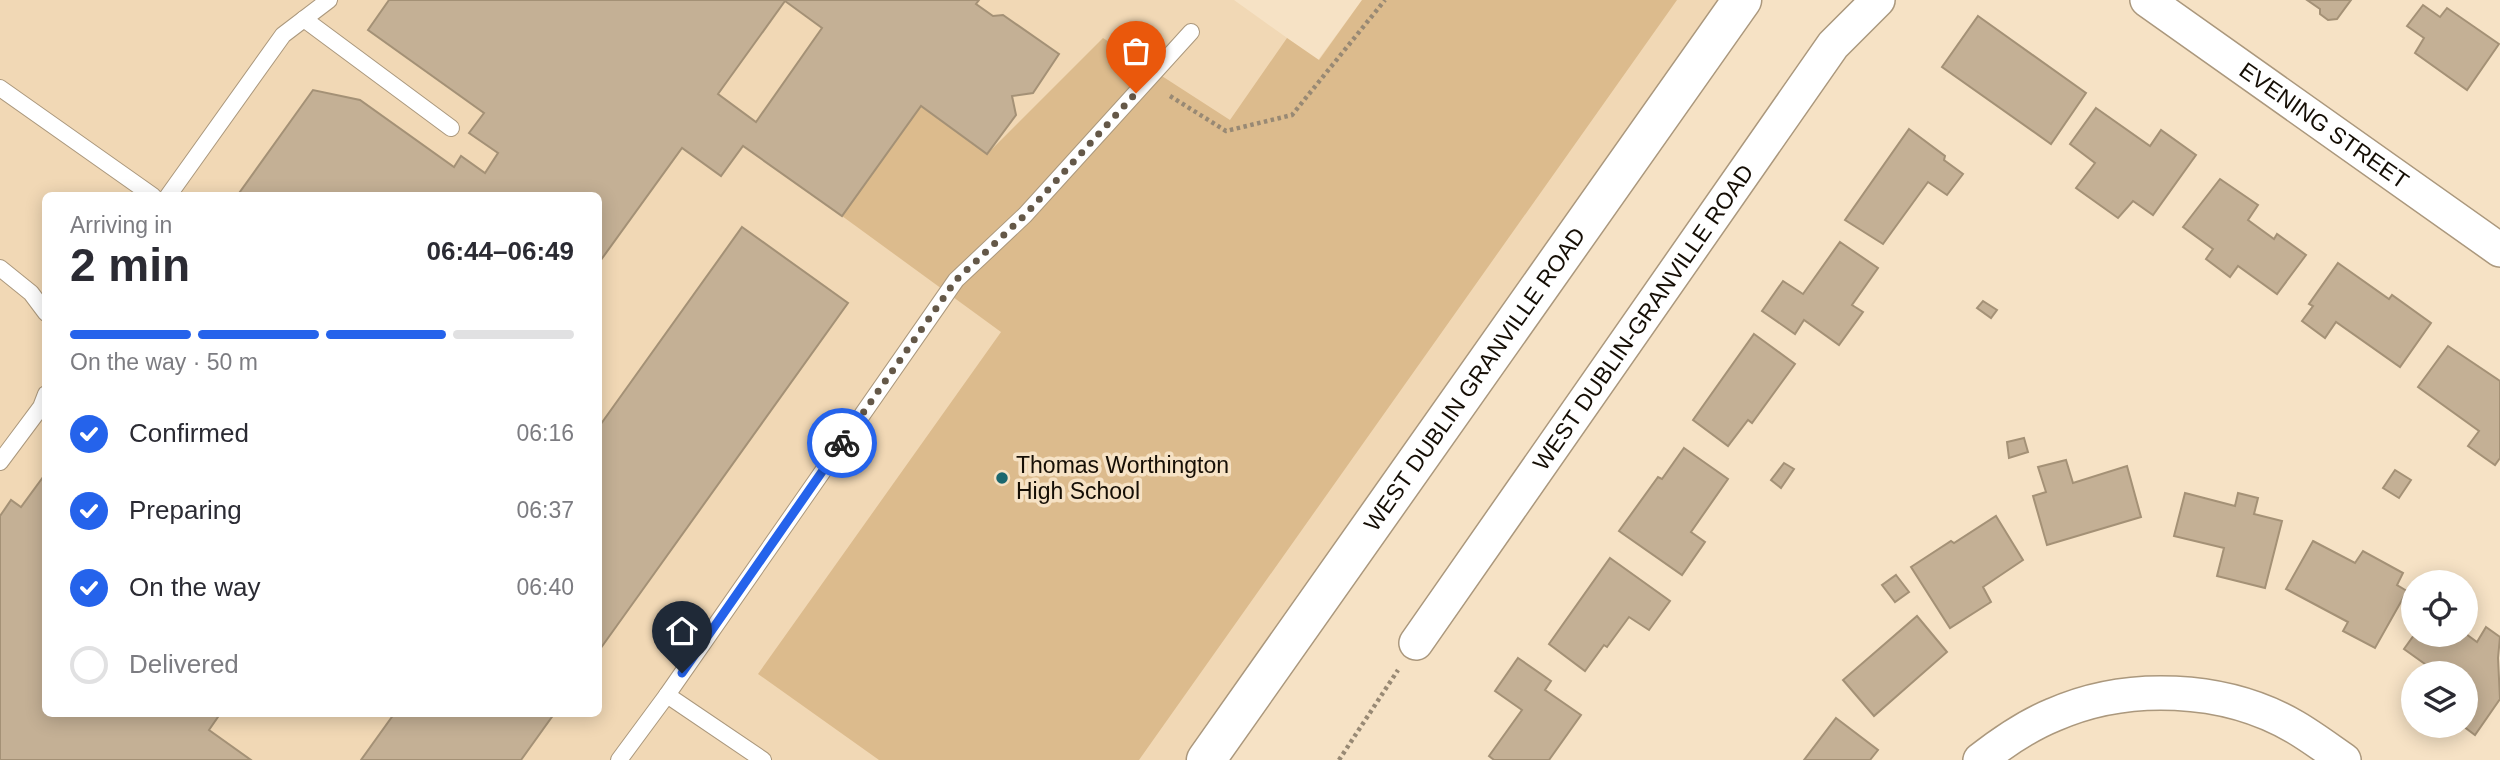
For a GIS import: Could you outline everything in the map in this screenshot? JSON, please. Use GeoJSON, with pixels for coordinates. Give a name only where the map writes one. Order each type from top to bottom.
{"type":"FeatureCollection","features":[{"type":"Feature","properties":{"kind":"main road","name":"WEST DUBLIN GRANVILLE ROAD"},"geometry":{"type":"LineString","coordinates":[[1206,760],[1742,0]]}},
{"type":"Feature","properties":{"kind":"street","name":"WEST DUBLIN-GRANVILLE ROAD"},"geometry":{"type":"LineString","coordinates":[[1416,643],[1833,45],[1878,0]]}},
{"type":"Feature","properties":{"kind":"street","name":"EVENING STREET"},"geometry":{"type":"LineString","coordinates":[[2147,0],[2500,250]]}},
{"type":"Feature","properties":{"kind":"street"},"geometry":{"type":"LineString","coordinates":[[1980,760],[2009,738],[2052,715],[2078,705],[2118,696],[2154,693],[2217,699],[2259,710],[2294,726],[2344,760]]}},
{"type":"Feature","properties":{"kind":"lane"},"geometry":{"type":"LineString","coordinates":[[170,192],[283,34],[329,0]]}},
{"type":"Feature","properties":{"kind":"lane"},"geometry":{"type":"LineString","coordinates":[[304,19],[451,128]]}},
{"type":"Feature","properties":{"kind":"lane"},"geometry":{"type":"LineString","coordinates":[[619,760],[956,280],[1025,215],[1191,32]]}},
{"type":"Feature","properties":{"kind":"lane"},"geometry":{"type":"LineString","coordinates":[[0,88],[147,192]]}},
{"type":"Feature","properties":{"kind":"lane"},"geometry":{"type":"LineString","coordinates":[[0,268],[31,293],[42,308]]}},
{"type":"Feature","properties":{"kind":"lane"},"geometry":{"type":"LineString","coordinates":[[0,462],[42,404]]}},
{"type":"Feature","properties":{"kind":"lane"},"geometry":{"type":"LineString","coordinates":[[667,695],[763,760]]}},
{"type":"Feature","properties":{"kind":"path"},"geometry":{"type":"LineString","coordinates":[[1170,96],[1226,131],[1292,114],[1385,0]]}},
{"type":"Feature","properties":{"kind":"path"},"geometry":{"type":"LineString","coordinates":[[1339,760],[1416,643]]}},
{"type":"Feature","properties":{"kind":"shaded area","name":"Thomas Worthington High School"},"geometry":{"type":"Polygon","coordinates":[[[0,0],[1234,0],[1318,60],[1362,0],[1742,0],[1206,760],[0,760],[0,0]]]}},
{"type":"Feature","properties":{"kind":"shaded area"},"geometry":{"type":"Polygon","coordinates":[[[1362,0],[1677,0],[1139,760],[879,760],[758,674],[1001,332],[842,216],[921,106],[987,154],[1103,38],[1230,120],[1287,38],[1319,60],[1362,0]]]}},
{"type":"Feature","properties":{"kind":"building"},"geometry":{"type":"Polygon","coordinates":[[[389,0],[979,0],[976,4],[993,16],[1003,15],[1059,54],[1033,93],[1012,96],[1016,115],[987,154],[921,106],[842,216],[743,146],[721,176],[682,148],[602,258],[602,192],[240,192],[313,90],[360,100],[454,167],[461,156],[485,173],[498,153],[469,133],[484,113],[368,30],[389,0]],[[785,1],[718,94],[756,122],[822,28],[785,1]]]}},
{"type":"Feature","properties":{"kind":"building"},"geometry":{"type":"Polygon","coordinates":[[[2307,0],[2351,0],[2337,19],[2328,20],[2320,14],[2320,9],[2307,0]]]}},
{"type":"Feature","properties":{"kind":"building"},"geometry":{"type":"Polygon","coordinates":[[[2423,5],[2440,17],[2447,8],[2499,44],[2467,90],[2415,53],[2424,38],[2407,26],[2423,5]]]}},
{"type":"Feature","properties":{"kind":"building"},"geometry":{"type":"Polygon","coordinates":[[[1978,16],[2086,93],[2051,144],[1942,67],[1978,16]]]}},
{"type":"Feature","properties":{"kind":"building"},"geometry":{"type":"Polygon","coordinates":[[[2096,108],[2150,146],[2161,130],[2196,155],[2153,215],[2133,201],[2118,218],[2076,188],[2095,163],[2070,144],[2096,108]]]}},
{"type":"Feature","properties":{"kind":"building"},"geometry":{"type":"Polygon","coordinates":[[[1909,129],[1945,156],[1944,160],[1963,174],[1947,195],[1928,182],[1883,244],[1845,220],[1909,129]]]}},
{"type":"Feature","properties":{"kind":"building"},"geometry":{"type":"Polygon","coordinates":[[[2220,179],[2258,205],[2248,220],[2274,239],[2277,234],[2306,255],[2277,294],[2238,266],[2230,277],[2206,259],[2213,249],[2183,227],[2220,179]]]}},
{"type":"Feature","properties":{"kind":"building"},"geometry":{"type":"Polygon","coordinates":[[[742,227],[848,303],[602,646],[602,422],[742,227]]]}},
{"type":"Feature","properties":{"kind":"building"},"geometry":{"type":"Polygon","coordinates":[[[1840,242],[1878,268],[1852,305],[1863,312],[1839,345],[1804,320],[1795,334],[1762,311],[1783,281],[1803,294],[1840,242]]]}},
{"type":"Feature","properties":{"kind":"building"},"geometry":{"type":"Polygon","coordinates":[[[2338,263],[2389,299],[2392,295],[2431,323],[2400,367],[2336,322],[2325,338],[2302,321],[2313,306],[2309,304],[2338,263]]]}},
{"type":"Feature","properties":{"kind":"building"},"geometry":{"type":"Polygon","coordinates":[[[1983,301],[1997,310],[1991,318],[1977,308],[1983,301]]]}},
{"type":"Feature","properties":{"kind":"building"},"geometry":{"type":"Polygon","coordinates":[[[1754,334],[1795,364],[1752,423],[1748,420],[1728,446],[1693,420],[1754,334]]]}},
{"type":"Feature","properties":{"kind":"building"},"geometry":{"type":"Polygon","coordinates":[[[2448,346],[2500,381],[2500,458],[2495,465],[2468,446],[2479,431],[2418,387],[2448,346]]]}},
{"type":"Feature","properties":{"kind":"building"},"geometry":{"type":"Polygon","coordinates":[[[2024,438],[2028,452],[2009,458],[2007,442],[2024,438]]]}},
{"type":"Feature","properties":{"kind":"building"},"geometry":{"type":"Polygon","coordinates":[[[1684,448],[1728,479],[1691,532],[1705,542],[1682,575],[1619,531],[1658,477],[1662,479],[1684,448]]]}},
{"type":"Feature","properties":{"kind":"building"},"geometry":{"type":"Polygon","coordinates":[[[2066,460],[2073,483],[2127,466],[2141,517],[2047,545],[2033,496],[2046,492],[2038,467],[2066,460]]]}},
{"type":"Feature","properties":{"kind":"building"},"geometry":{"type":"Polygon","coordinates":[[[1784,463],[1794,469],[1781,488],[1771,480],[1784,463]]]}},
{"type":"Feature","properties":{"kind":"building"},"geometry":{"type":"Polygon","coordinates":[[[2395,470],[2411,480],[2399,498],[2383,488],[2395,470]]]}},
{"type":"Feature","properties":{"kind":"building"},"geometry":{"type":"Polygon","coordinates":[[[42,478],[42,717],[218,717],[209,730],[251,760],[0,760],[0,516],[11,500],[21,507],[42,478]]]}},
{"type":"Feature","properties":{"kind":"building"},"geometry":{"type":"Polygon","coordinates":[[[2185,493],[2235,506],[2238,493],[2258,498],[2254,514],[2282,521],[2265,588],[2217,576],[2224,548],[2174,536],[2185,493]]]}},
{"type":"Feature","properties":{"kind":"building"},"geometry":{"type":"Polygon","coordinates":[[[1996,516],[2023,560],[1983,587],[1991,602],[1950,628],[1911,567],[1996,516]]]}},
{"type":"Feature","properties":{"kind":"building"},"geometry":{"type":"Polygon","coordinates":[[[2313,541],[2355,563],[2363,551],[2401,572],[2397,585],[2401,587],[2401,602],[2375,648],[2343,631],[2348,622],[2286,589],[2313,541]]]}},
{"type":"Feature","properties":{"kind":"building"},"geometry":{"type":"Polygon","coordinates":[[[1610,558],[1670,601],[1649,630],[1629,617],[1585,671],[1549,644],[1610,558]]]}},
{"type":"Feature","properties":{"kind":"building"},"geometry":{"type":"Polygon","coordinates":[[[1896,575],[1909,592],[1895,602],[1882,585],[1896,575]]]}},
{"type":"Feature","properties":{"kind":"building"},"geometry":{"type":"Polygon","coordinates":[[[1917,616],[1947,652],[1874,716],[1843,680],[1917,616]]]}},
{"type":"Feature","properties":{"kind":"building"},"geometry":{"type":"Polygon","coordinates":[[[2486,627],[2500,637],[2500,699],[2478,731],[2478,661],[2421,661],[2404,649],[2478,647],[2478,640],[2486,627]]]}},
{"type":"Feature","properties":{"kind":"building"},"geometry":{"type":"Polygon","coordinates":[[[1518,658],[1551,681],[1545,690],[1581,715],[1549,760],[1494,760],[1489,756],[1522,710],[1495,691],[1518,658]]]}},
{"type":"Feature","properties":{"kind":"building"},"geometry":{"type":"Polygon","coordinates":[[[392,717],[552,717],[521,760],[361,760],[392,717]]]}},
{"type":"Feature","properties":{"kind":"building"},"geometry":{"type":"Polygon","coordinates":[[[1836,718],[1878,750],[1870,760],[1804,760],[1836,718]]]}},
{"type":"Feature","properties":{"kind":"way so far"},"geometry":{"type":"LineString","coordinates":[[842,443],[956,280],[1025,215],[1136,93]]}},
{"type":"Feature","properties":{"kind":"place","name":"Thomas Worthington High School"},"geometry":{"type":"Point","coordinates":[1002,478]}},
{"type":"Feature","properties":{"kind":"route"},"geometry":{"type":"LineString","coordinates":[[682,673],[842,443]]}}]}
